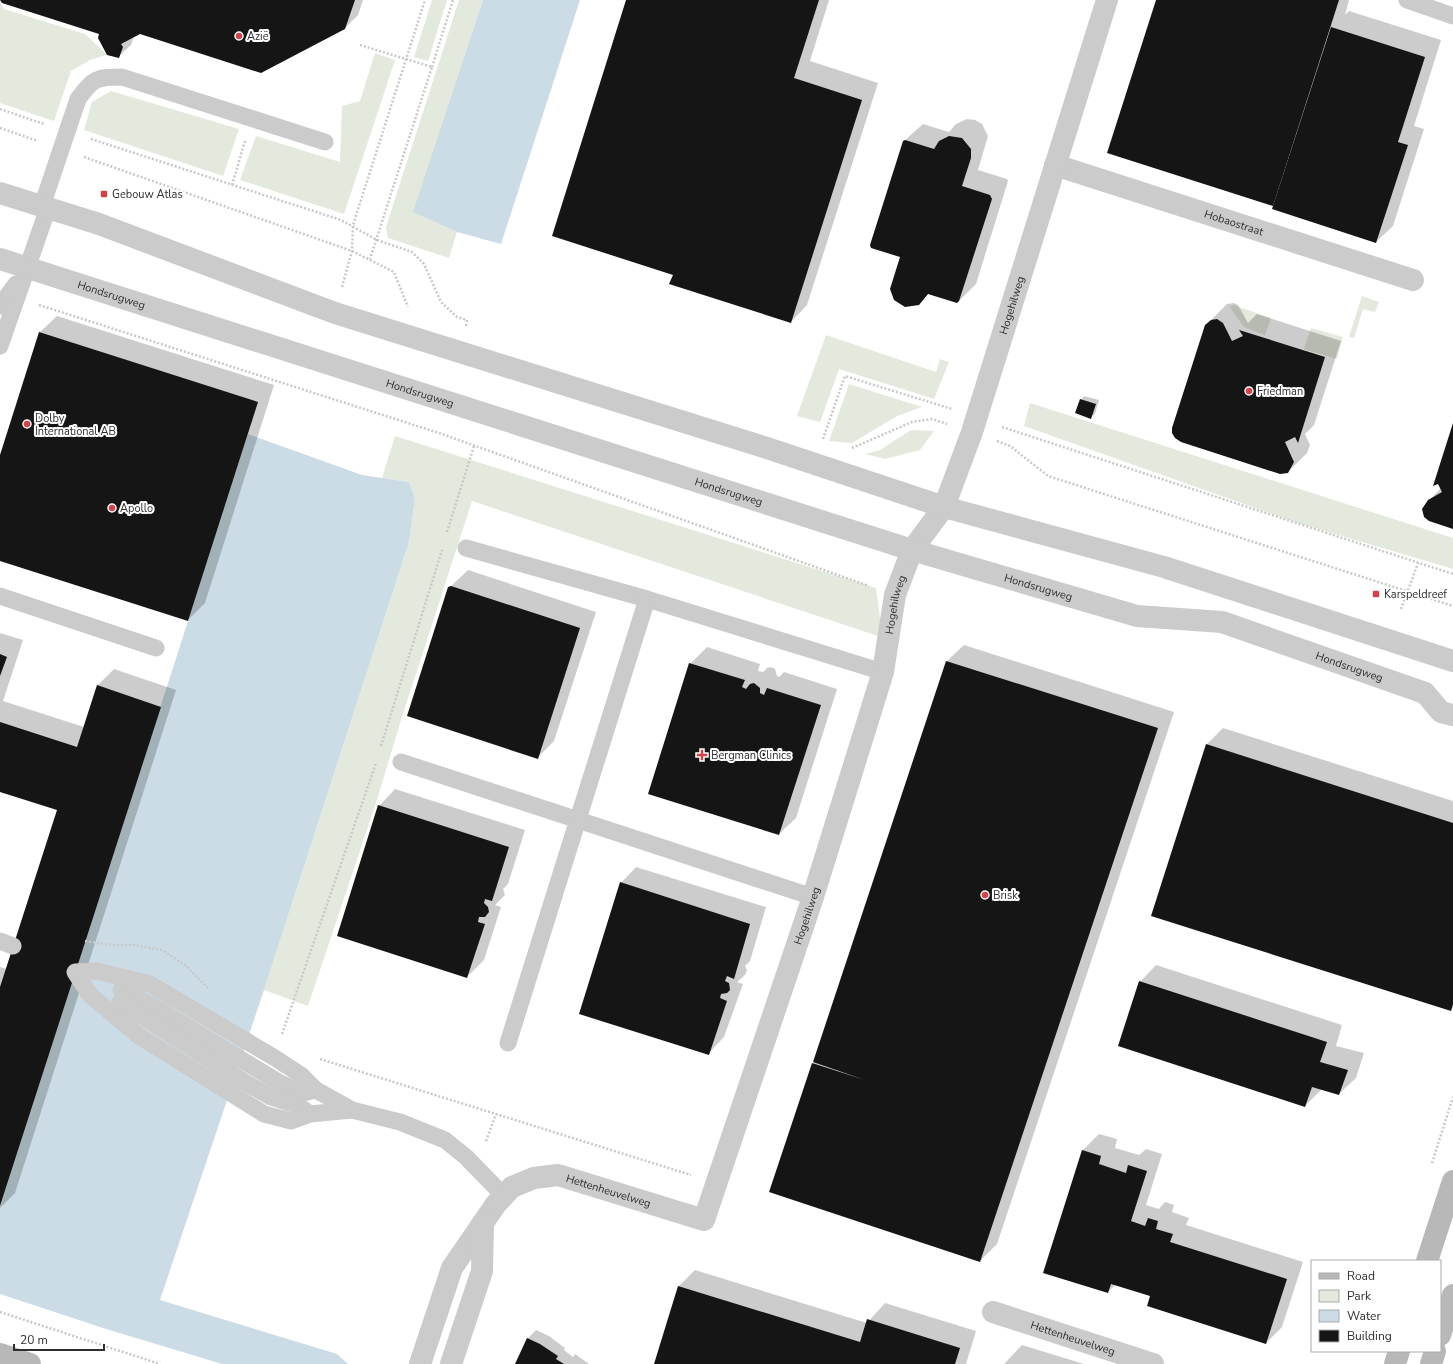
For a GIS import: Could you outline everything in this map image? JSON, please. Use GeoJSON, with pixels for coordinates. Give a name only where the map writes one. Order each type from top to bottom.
{"type":"FeatureCollection","features":[{"type":"Feature","properties":{"kind":"main road"},"geometry":{"type":"LineString","coordinates":[[1427,1260],[1453,1181]]}},
{"type":"Feature","properties":{"kind":"main road"},"geometry":{"type":"LineString","coordinates":[[1441,1332],[1453,1295]]}},
{"type":"Feature","properties":{"kind":"main road"},"geometry":{"type":"LineString","coordinates":[[1394,1364],[1399,1352]]}},
{"type":"Feature","properties":{"kind":"main road"},"geometry":{"type":"LineString","coordinates":[[1431,1364],[1435,1352]]}},
{"type":"Feature","properties":{"kind":"main road"},"geometry":{"type":"LineString","coordinates":[[0,1354],[30,1364]]}},
{"type":"Feature","properties":{"kind":"street","name":"Hogehilweg"},"geometry":{"type":"LineString","coordinates":[[704,1220],[813,897],[882,672],[896,595],[912,550],[944,507],[974,424],[1107,0]]}},
{"type":"Feature","properties":{"kind":"street","name":"Hobaostraat"},"geometry":{"type":"LineString","coordinates":[[1055,165],[1413,280]]}},
{"type":"Feature","properties":{"kind":"street"},"geometry":{"type":"LineString","coordinates":[[0,193],[99,224],[335,313],[766,448],[944,507],[1164,567],[1453,661]]}},
{"type":"Feature","properties":{"kind":"street","name":"Hondsrugweg"},"geometry":{"type":"LineString","coordinates":[[0,259],[912,550],[1136,616],[1222,622],[1425,694],[1441,712],[1453,715]]}},
{"type":"Feature","properties":{"kind":"street","name":"Hettenheuvelweg"},"geometry":{"type":"LineString","coordinates":[[420,1364],[452,1268],[496,1204],[512,1187],[534,1178],[558,1175],[704,1220]]}},
{"type":"Feature","properties":{"kind":"street"},"geometry":{"type":"LineString","coordinates":[[451,1364],[482,1271],[483,1223]]}},
{"type":"Feature","properties":{"kind":"street","name":"Hettenheuvelweg"},"geometry":{"type":"LineString","coordinates":[[993,1312],[1153,1364]]}},
{"type":"Feature","properties":{"kind":"lane"},"geometry":{"type":"LineString","coordinates":[[1407,0],[1453,16]]}},
{"type":"Feature","properties":{"kind":"lane"},"geometry":{"type":"LineString","coordinates":[[0,346],[28,268],[67,131],[78,99],[87,87],[101,77],[122,77],[325,142]]}},
{"type":"Feature","properties":{"kind":"lane"},"geometry":{"type":"LineString","coordinates":[[0,306],[28,268]]}},
{"type":"Feature","properties":{"kind":"lane"},"geometry":{"type":"LineString","coordinates":[[466,548],[647,599],[882,672]]}},
{"type":"Feature","properties":{"kind":"lane"},"geometry":{"type":"LineString","coordinates":[[0,596],[156,648]]}},
{"type":"Feature","properties":{"kind":"lane"},"geometry":{"type":"LineString","coordinates":[[508,1043],[647,599]]}},
{"type":"Feature","properties":{"kind":"lane"},"geometry":{"type":"LineString","coordinates":[[401,762],[578,818],[813,897]]}},
{"type":"Feature","properties":{"kind":"lane"},"geometry":{"type":"LineString","coordinates":[[352,1110],[310,1114],[291,1121],[264,1114],[139,1036],[90,995],[75,972],[97,971],[150,984],[301,1075],[316,1090],[352,1110],[400,1122],[445,1140],[466,1157],[504,1196]]}},
{"type":"Feature","properties":{"kind":"lane"},"geometry":{"type":"LineString","coordinates":[[310,1114],[300,1106],[271,1097],[246,1083],[121,996],[153,1006],[280,1083],[303,1093],[316,1090]]}},
{"type":"Feature","properties":{"kind":"path"},"geometry":{"type":"LineString","coordinates":[[352,251],[353,225],[424,0]]}},
{"type":"Feature","properties":{"kind":"path"},"geometry":{"type":"LineString","coordinates":[[370,259],[453,0]]}},
{"type":"Feature","properties":{"kind":"path"},"geometry":{"type":"LineString","coordinates":[[360,45],[432,67]]}},
{"type":"Feature","properties":{"kind":"path"},"geometry":{"type":"LineString","coordinates":[[0,109],[353,225],[377,240],[412,252],[424,264],[440,302],[457,317],[467,320],[465,327]]}},
{"type":"Feature","properties":{"kind":"path"},"geometry":{"type":"LineString","coordinates":[[232,185],[251,118]]}},
{"type":"Feature","properties":{"kind":"path"},"geometry":{"type":"LineString","coordinates":[[0,128],[352,251],[394,272],[406,305],[411,309]]}},
{"type":"Feature","properties":{"kind":"path"},"geometry":{"type":"LineString","coordinates":[[16,298],[474,446],[896,595]]}},
{"type":"Feature","properties":{"kind":"path"},"geometry":{"type":"LineString","coordinates":[[822,442],[845,376],[974,424],[1010,446],[1048,476],[1453,606]]}},
{"type":"Feature","properties":{"kind":"path"},"geometry":{"type":"LineString","coordinates":[[849,450],[912,422],[932,419],[974,424],[1016,433],[1453,574]]}},
{"type":"Feature","properties":{"kind":"path"},"geometry":{"type":"LineString","coordinates":[[446,537],[474,446]]}},
{"type":"Feature","properties":{"kind":"path"},"geometry":{"type":"LineString","coordinates":[[380,751],[443,545]]}},
{"type":"Feature","properties":{"kind":"path"},"geometry":{"type":"LineString","coordinates":[[1401,609],[1418,563]]}},
{"type":"Feature","properties":{"kind":"path"},"geometry":{"type":"LineString","coordinates":[[281,1038],[378,759]]}},
{"type":"Feature","properties":{"kind":"path"},"geometry":{"type":"LineString","coordinates":[[316,1057],[717,1183]]}},
{"type":"Feature","properties":{"kind":"path"},"geometry":{"type":"LineString","coordinates":[[0,1312],[160,1364]]}},
{"type":"Feature","properties":{"kind":"green space"},"geometry":{"type":"Polygon","coordinates":[[[432,0],[447,0],[428,61],[414,57],[432,0]]]}},
{"type":"Feature","properties":{"kind":"green space"},"geometry":{"type":"Polygon","coordinates":[[[459,0],[483,0],[414,212],[457,232],[449,258],[388,238],[386,227],[459,0]]]}},
{"type":"Feature","properties":{"kind":"green space"},"geometry":{"type":"Polygon","coordinates":[[[0,1],[4,9],[85,34],[107,55],[90,60],[71,71],[54,121],[0,103],[0,1]]]}},
{"type":"Feature","properties":{"kind":"green space"},"geometry":{"type":"Polygon","coordinates":[[[375,53],[395,60],[344,214],[240,180],[256,136],[340,162],[342,106],[360,101],[375,53]]]}},
{"type":"Feature","properties":{"kind":"green space"},"geometry":{"type":"Polygon","coordinates":[[[111,91],[239,129],[223,176],[84,130],[92,102],[111,91]]]}},
{"type":"Feature","properties":{"kind":"green space"},"geometry":{"type":"Polygon","coordinates":[[[1362,296],[1379,302],[1375,312],[1363,309],[1354,338],[1349,337],[1362,296]]]}},
{"type":"Feature","properties":{"kind":"green space"},"geometry":{"type":"Polygon","coordinates":[[[1233,305],[1271,318],[1265,335],[1244,327],[1230,307],[1233,305]]]}},
{"type":"Feature","properties":{"kind":"green space"},"geometry":{"type":"Polygon","coordinates":[[[1311,328],[1343,337],[1337,359],[1304,349],[1311,328]]]}},
{"type":"Feature","properties":{"kind":"green space"},"geometry":{"type":"Polygon","coordinates":[[[826,335],[936,372],[940,359],[949,362],[934,399],[839,369],[820,422],[797,416],[826,335]]]}},
{"type":"Feature","properties":{"kind":"green space"},"geometry":{"type":"Polygon","coordinates":[[[849,384],[922,407],[897,416],[852,443],[829,441],[849,384]]]}},
{"type":"Feature","properties":{"kind":"green space"},"geometry":{"type":"Polygon","coordinates":[[[1030,403],[1453,538],[1453,569],[1295,522],[1024,426],[1030,403]]]}},
{"type":"Feature","properties":{"kind":"green space"},"geometry":{"type":"Polygon","coordinates":[[[911,430],[934,431],[920,450],[885,459],[865,454],[880,450],[911,430]]]}},
{"type":"Feature","properties":{"kind":"green space"},"geometry":{"type":"Polygon","coordinates":[[[395,436],[876,588],[881,625],[878,636],[472,501],[402,717],[376,803],[308,1006],[264,990],[409,542],[415,498],[409,482],[382,478],[395,436]]]}},
{"type":"Feature","properties":{"kind":"water"},"geometry":{"type":"Polygon","coordinates":[[[483,0],[580,0],[501,244],[457,232],[413,212],[483,0]]]}},
{"type":"Feature","properties":{"kind":"water"},"geometry":{"type":"Polygon","coordinates":[[[248,434],[362,475],[409,482],[415,498],[409,542],[264,990],[160,1300],[337,1354],[348,1364],[222,1364],[103,1328],[0,1294],[0,1207],[248,434]]]}},
{"type":"Feature","properties":{"kind":"building","name":"Azië"},"geometry":{"type":"Polygon","coordinates":[[[0,0],[355,0],[345,29],[261,73],[140,34],[121,44],[123,47],[119,58],[107,55],[98,38],[99,34],[2,3],[0,0]]]}},
{"type":"Feature","properties":{"kind":"building"},"geometry":{"type":"Polygon","coordinates":[[[626,0],[819,0],[794,78],[862,100],[791,323],[669,284],[673,275],[552,236],[626,0]]]}},
{"type":"Feature","properties":{"kind":"building"},"geometry":{"type":"Polygon","coordinates":[[[1156,0],[1339,0],[1273,206],[1107,153],[1156,0]]]}},
{"type":"Feature","properties":{"kind":"building"},"geometry":{"type":"Polygon","coordinates":[[[1331,27],[1425,57],[1398,142],[1408,145],[1376,243],[1272,209],[1331,27]]]}},
{"type":"Feature","properties":{"kind":"building"},"geometry":{"type":"Polygon","coordinates":[[[949,136],[962,138],[971,149],[971,158],[962,186],[990,195],[992,199],[959,301],[957,303],[928,294],[919,305],[905,307],[894,300],[890,289],[900,257],[871,248],[870,245],[903,141],[905,140],[934,149],[939,141],[949,136]]]}},
{"type":"Feature","properties":{"kind":"building","name":"Friedman"},"geometry":{"type":"Polygon","coordinates":[[[1217,319],[1223,323],[1232,341],[1243,336],[1239,330],[1325,357],[1298,443],[1295,437],[1285,442],[1294,462],[1288,473],[1280,474],[1181,442],[1175,438],[1172,433],[1172,428],[1205,325],[1211,320],[1217,319]]]}},
{"type":"Feature","properties":{"kind":"building","name":"Apollo"},"geometry":{"type":"Polygon","coordinates":[[[39,332],[258,402],[188,621],[0,561],[0,455],[39,332]]]}},
{"type":"Feature","properties":{"kind":"building"},"geometry":{"type":"Polygon","coordinates":[[[1080,399],[1096,404],[1091,419],[1075,413],[1080,399]]]}},
{"type":"Feature","properties":{"kind":"building"},"geometry":{"type":"Polygon","coordinates":[[[1453,423],[1453,529],[1429,521],[1424,517],[1422,509],[1428,500],[1442,492],[1438,484],[1433,486],[1453,423]]]}},
{"type":"Feature","properties":{"kind":"building"},"geometry":{"type":"Polygon","coordinates":[[[451,586],[580,628],[538,759],[407,716],[448,587],[451,586]]]}},
{"type":"Feature","properties":{"kind":"building"},"geometry":{"type":"Polygon","coordinates":[[[0,654],[7,657],[0,676],[0,654]]]}},
{"type":"Feature","properties":{"kind":"building","name":"Brisk"},"geometry":{"type":"Polygon","coordinates":[[[946,661],[1158,728],[980,1262],[769,1192],[812,1063],[865,1080],[813,1062],[946,661]]]}},
{"type":"Feature","properties":{"kind":"building"},"geometry":{"type":"Polygon","coordinates":[[[689,663],[745,680],[742,687],[746,689],[750,684],[754,683],[760,688],[760,693],[764,695],[767,688],[821,705],[779,835],[648,794],[689,663]]]}},
{"type":"Feature","properties":{"kind":"building"},"geometry":{"type":"Polygon","coordinates":[[[97,685],[161,707],[0,1206],[0,987],[57,810],[0,792],[0,722],[77,747],[97,685]]]}},
{"type":"Feature","properties":{"kind":"building"},"geometry":{"type":"Polygon","coordinates":[[[1206,744],[1453,823],[1453,1004],[1451,1011],[1151,916],[1206,744]]]}},
{"type":"Feature","properties":{"kind":"building"},"geometry":{"type":"Polygon","coordinates":[[[378,805],[509,847],[492,901],[485,899],[484,903],[488,907],[489,912],[485,917],[479,917],[478,922],[485,924],[467,978],[337,936],[378,805]]]}},
{"type":"Feature","properties":{"kind":"building"},"geometry":{"type":"Polygon","coordinates":[[[620,882],[750,924],[734,979],[727,976],[725,981],[729,983],[730,990],[727,993],[721,994],[720,998],[727,1001],[709,1055],[579,1014],[620,882]]]}},
{"type":"Feature","properties":{"kind":"building"},"geometry":{"type":"Polygon","coordinates":[[[1139,981],[1327,1042],[1320,1062],[1348,1070],[1339,1095],[1312,1087],[1305,1107],[1118,1046],[1139,981]]]}},
{"type":"Feature","properties":{"kind":"building"},"geometry":{"type":"Polygon","coordinates":[[[1082,1150],[1101,1156],[1099,1164],[1126,1173],[1128,1165],[1147,1171],[1131,1221],[1145,1226],[1148,1218],[1158,1221],[1156,1229],[1173,1234],[1170,1242],[1287,1279],[1266,1344],[1147,1306],[1150,1296],[1111,1284],[1108,1293],[1043,1273],[1082,1150]]]}},
{"type":"Feature","properties":{"kind":"building"},"geometry":{"type":"Polygon","coordinates":[[[678,1286],[860,1342],[867,1319],[960,1348],[955,1364],[654,1364],[678,1286]]]}},
{"type":"Feature","properties":{"kind":"building"},"geometry":{"type":"Polygon","coordinates":[[[527,1338],[540,1344],[558,1356],[556,1359],[564,1364],[515,1364],[527,1338]]]}},
{"type":"Feature","properties":{"kind":"place","name":"Azië"},"geometry":{"type":"Point","coordinates":[239,36]}},
{"type":"Feature","properties":{"kind":"place","name":"Gebouw Atlas"},"geometry":{"type":"Point","coordinates":[104,194]}},
{"type":"Feature","properties":{"kind":"place","name":"Friedman"},"geometry":{"type":"Point","coordinates":[1249,391]}},
{"type":"Feature","properties":{"kind":"place","name":"Dolby International AB"},"geometry":{"type":"Point","coordinates":[27,424]}},
{"type":"Feature","properties":{"kind":"place","name":"Apollo"},"geometry":{"type":"Point","coordinates":[112,508]}},
{"type":"Feature","properties":{"kind":"place","name":"Karspeldreef"},"geometry":{"type":"Point","coordinates":[1376,594]}},
{"type":"Feature","properties":{"kind":"place","name":"Bergman Clinics"},"geometry":{"type":"Point","coordinates":[702,755]}},
{"type":"Feature","properties":{"kind":"place","name":"Brisk"},"geometry":{"type":"Point","coordinates":[985,895]}}]}
